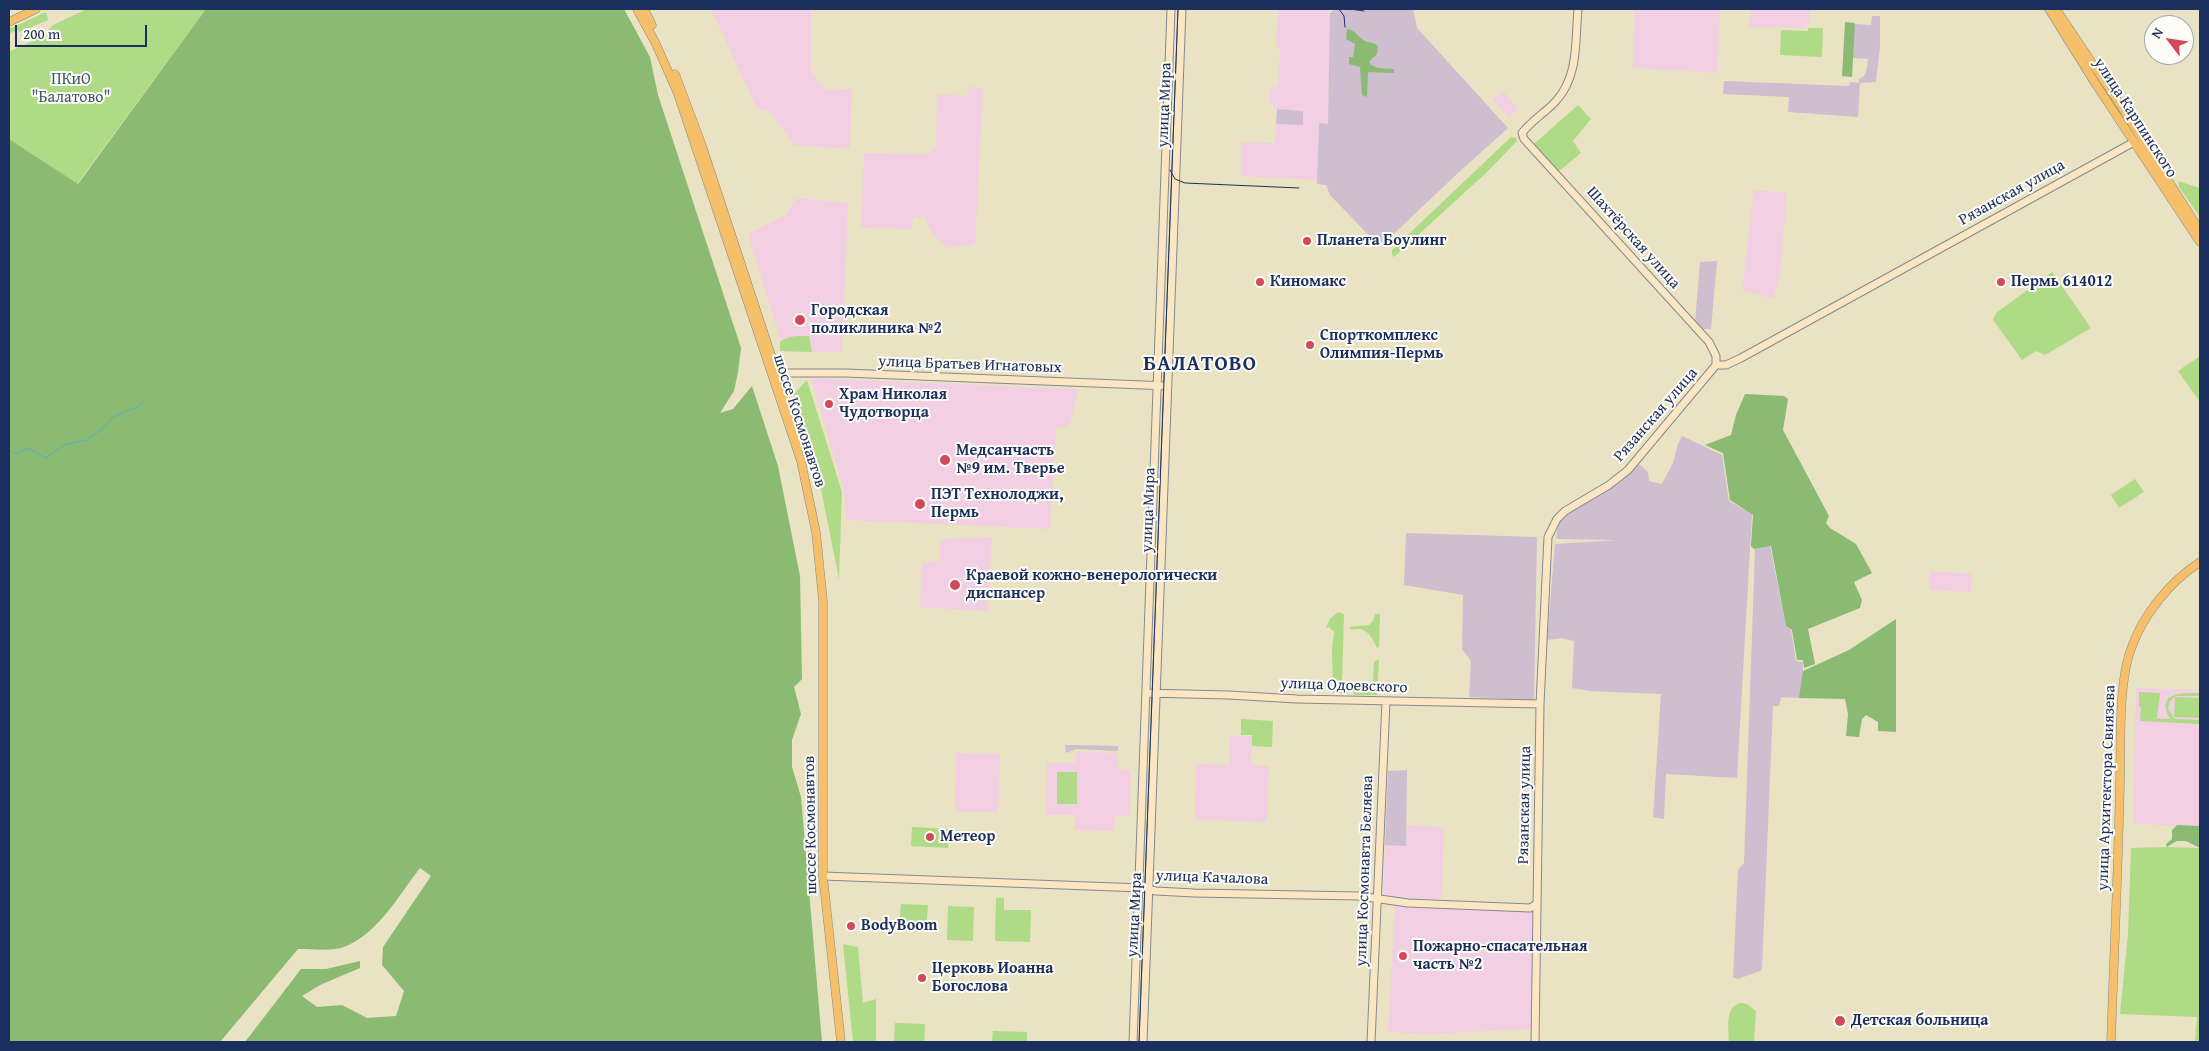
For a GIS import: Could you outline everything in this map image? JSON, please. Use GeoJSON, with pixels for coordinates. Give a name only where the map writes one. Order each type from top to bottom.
{"type":"FeatureCollection","features":[{"type":"Feature","properties":{"kind":"main road"},"geometry":{"type":"LineString","coordinates":[[9,22],[36,9]]}},
{"type":"Feature","properties":{"kind":"main road","name":"шоссе Космонавтов"},"geometry":{"type":"LineString","coordinates":[[638,9],[678,94],[774,373]]}},
{"type":"Feature","properties":{"kind":"main road","name":"шоссе Космонавтов"},"geometry":{"type":"LineString","coordinates":[[644,9],[683,91],[774,373],[801,461],[813,513],[820,563],[825,637],[826,876],[841,1042]]}},
{"type":"Feature","properties":{"kind":"main road","name":"улица Мира"},"geometry":{"type":"LineString","coordinates":[[1133,1042],[1171,9]]}},
{"type":"Feature","properties":{"kind":"main road","name":"улица Мира"},"geometry":{"type":"LineString","coordinates":[[1143,1042],[1182,9]]}},
{"type":"Feature","properties":{"kind":"main road","name":"Шахтёрская улица"},"geometry":{"type":"LineString","coordinates":[[1578,9],[1574,66],[1568,83],[1554,103],[1522,133],[1709,342],[1716,356],[1716,366]]}},
{"type":"Feature","properties":{"kind":"main road","name":"улица Карпинского"},"geometry":{"type":"LineString","coordinates":[[2049,9],[2200,231]]}},
{"type":"Feature","properties":{"kind":"main road","name":"улица Карпинского"},"geometry":{"type":"LineString","coordinates":[[2056,9],[2134,142],[2200,242]]}},
{"type":"Feature","properties":{"kind":"main road","name":"Рязанская улица"},"geometry":{"type":"LineString","coordinates":[[1535,1042],[1540,704],[1548,537],[1552,528],[1565,512],[1609,485],[1628,470],[1716,366],[1726,365],[1741,358],[2134,142]]}},
{"type":"Feature","properties":{"kind":"main road","name":"улица Братьев Игнатовых"},"geometry":{"type":"LineString","coordinates":[[774,373],[845,373],[1168,386]]}},
{"type":"Feature","properties":{"kind":"main road","name":"улица Архитектора Свиязева"},"geometry":{"type":"LineString","coordinates":[[2112,1042],[2122,738],[2127,661],[2139,630],[2162,596],[2181,576],[2200,562]]}},
{"type":"Feature","properties":{"kind":"main road","name":"улица Одоевского"},"geometry":{"type":"LineString","coordinates":[[1146,693],[1540,704]]}},
{"type":"Feature","properties":{"kind":"main road","name":"улица Космонавта Беляева"},"geometry":{"type":"LineString","coordinates":[[1371,1042],[1386,701]]}},
{"type":"Feature","properties":{"kind":"main road","name":"шоссе Космонавтов"},"geometry":{"type":"LineString","coordinates":[[826,876],[845,1042]]}},
{"type":"Feature","properties":{"kind":"main road","name":"улица Качалова"},"geometry":{"type":"LineString","coordinates":[[826,876],[1139,888],[1194,893],[1359,896],[1408,903],[1530,908],[1537,904]]}},
{"type":"Feature","properties":{"kind":"shaded area"},"geometry":{"type":"Polygon","coordinates":[[[711,9],[811,9],[811,72],[826,90],[852,89],[850,149],[794,145],[769,110],[757,109],[711,9]]]}},
{"type":"Feature","properties":{"kind":"shaded area"},"geometry":{"type":"Polygon","coordinates":[[[1278,9],[1327,9],[1330,13],[1328,125],[1319,123],[1317,180],[1241,176],[1242,142],[1275,143],[1276,124],[1302,125],[1303,111],[1276,109],[1270,102],[1270,87],[1278,87],[1280,49],[1276,44],[1278,9]]]}},
{"type":"Feature","properties":{"kind":"shaded area"},"geometry":{"type":"Polygon","coordinates":[[[1335,9],[1413,9],[1417,28],[1508,128],[1380,247],[1330,195],[1326,185],[1317,184],[1319,123],[1328,124],[1330,13],[1335,9]]]}},
{"type":"Feature","properties":{"kind":"shaded area"},"geometry":{"type":"Polygon","coordinates":[[[1635,9],[1720,9],[1717,73],[1633,68],[1635,9]]]}},
{"type":"Feature","properties":{"kind":"shaded area"},"geometry":{"type":"Polygon","coordinates":[[[1750,9],[1811,9],[1810,21],[1805,28],[1749,27],[1750,9]]]}},
{"type":"Feature","properties":{"kind":"shaded area"},"geometry":{"type":"Polygon","coordinates":[[[1872,16],[1880,16],[1880,46],[1876,82],[1860,83],[1858,117],[1788,112],[1789,97],[1723,94],[1724,81],[1849,86],[1851,82],[1859,83],[1859,79],[1864,76],[1867,68],[1868,59],[1853,58],[1854,24],[1871,25],[1872,16]]]}},
{"type":"Feature","properties":{"kind":"shaded area"},"geometry":{"type":"Polygon","coordinates":[[[968,87],[983,88],[975,244],[948,248],[933,235],[924,217],[913,217],[912,229],[861,228],[864,153],[929,154],[936,146],[937,94],[967,96],[968,87]]]}},
{"type":"Feature","properties":{"kind":"shaded area"},"geometry":{"type":"Polygon","coordinates":[[[1503,91],[1518,109],[1509,117],[1493,100],[1503,91]]]}},
{"type":"Feature","properties":{"kind":"shaded area"},"geometry":{"type":"Polygon","coordinates":[[[1277,109],[1303,111],[1303,125],[1276,124],[1277,109]]]}},
{"type":"Feature","properties":{"kind":"shaded area"},"geometry":{"type":"Polygon","coordinates":[[[1754,190],[1787,193],[1780,274],[1773,299],[1742,290],[1754,190]]]}},
{"type":"Feature","properties":{"kind":"shaded area"},"geometry":{"type":"Polygon","coordinates":[[[796,198],[848,203],[842,352],[784,352],[748,234],[786,215],[796,198]]]}},
{"type":"Feature","properties":{"kind":"shaded area"},"geometry":{"type":"Polygon","coordinates":[[[1717,261],[1711,329],[1703,329],[1695,322],[1700,262],[1717,261]]]}},
{"type":"Feature","properties":{"kind":"shaded area","name":"Медсанчасть №9 им. Тверье"},"geometry":{"type":"Polygon","coordinates":[[[811,378],[1079,389],[1069,426],[1056,428],[1050,529],[846,520],[844,491],[811,378]]]}},
{"type":"Feature","properties":{"kind":"shaded area"},"geometry":{"type":"Polygon","coordinates":[[[1682,436],[1722,455],[1729,501],[1752,514],[1737,778],[1666,774],[1664,819],[1653,817],[1661,694],[1590,691],[1572,688],[1574,641],[1562,638],[1547,640],[1555,544],[1618,540],[1556,539],[1558,524],[1576,507],[1611,488],[1638,463],[1648,472],[1649,481],[1662,484],[1673,463],[1682,436]]]}},
{"type":"Feature","properties":{"kind":"shaded area"},"geometry":{"type":"Polygon","coordinates":[[[1406,533],[1537,537],[1534,700],[1469,697],[1471,661],[1462,649],[1463,595],[1404,585],[1406,533]]]}},
{"type":"Feature","properties":{"kind":"shaded area","name":"Краевой кожно-венерологически диспансер"},"geometry":{"type":"Polygon","coordinates":[[[992,537],[987,611],[920,607],[922,564],[939,561],[941,539],[992,537]]]}},
{"type":"Feature","properties":{"kind":"shaded area"},"geometry":{"type":"Polygon","coordinates":[[[1770,546],[1786,626],[1791,630],[1796,661],[1803,662],[1803,683],[1799,698],[1781,697],[1779,706],[1773,706],[1762,968],[1760,971],[1738,979],[1733,977],[1738,870],[1744,863],[1755,549],[1770,546]]]}},
{"type":"Feature","properties":{"kind":"shaded area"},"geometry":{"type":"Polygon","coordinates":[[[1930,571],[1972,574],[1971,592],[1929,590],[1930,571]]]}},
{"type":"Feature","properties":{"kind":"shaded area"},"geometry":{"type":"Polygon","coordinates":[[[2136,688],[2200,690],[2200,826],[2133,824],[2136,688]]]}},
{"type":"Feature","properties":{"kind":"shaded area"},"geometry":{"type":"Polygon","coordinates":[[[1230,736],[1252,737],[1251,765],[1269,766],[1267,822],[1195,820],[1196,764],[1229,765],[1230,736]]]}},
{"type":"Feature","properties":{"kind":"shaded area"},"geometry":{"type":"Polygon","coordinates":[[[1065,745],[1118,746],[1118,751],[1076,749],[1066,753],[1065,745]]]}},
{"type":"Feature","properties":{"kind":"shaded area"},"geometry":{"type":"Polygon","coordinates":[[[1076,752],[1118,753],[1118,769],[1131,770],[1130,816],[1115,816],[1114,831],[1075,830],[1075,815],[1046,815],[1047,763],[1076,763],[1076,752]]]}},
{"type":"Feature","properties":{"kind":"shaded area"},"geometry":{"type":"Polygon","coordinates":[[[956,753],[1000,754],[998,812],[955,812],[956,753]]]}},
{"type":"Feature","properties":{"kind":"shaded area"},"geometry":{"type":"Polygon","coordinates":[[[1407,770],[1406,846],[1385,845],[1388,771],[1407,770]]]}},
{"type":"Feature","properties":{"kind":"shaded area"},"geometry":{"type":"Polygon","coordinates":[[[1407,825],[1444,827],[1442,896],[1439,899],[1399,898],[1383,895],[1385,845],[1406,845],[1407,825]]]}},
{"type":"Feature","properties":{"kind":"shaded area"},"geometry":{"type":"Polygon","coordinates":[[[1395,906],[1533,912],[1531,1029],[1427,1034],[1388,1032],[1395,906]]]}},
{"type":"Feature","properties":{"kind":"green space","name":"ПКиО \"Балатово\""},"geometry":{"type":"Polygon","coordinates":[[[87,9],[206,9],[77,184],[9,139],[9,52],[41,37],[53,25],[87,9]]]}},
{"type":"Feature","properties":{"kind":"green space"},"geometry":{"type":"Polygon","coordinates":[[[206,9],[624,9],[650,57],[658,95],[741,348],[734,391],[720,413],[733,409],[752,386],[778,466],[800,576],[802,679],[794,687],[801,714],[792,740],[792,767],[801,797],[822,1042],[245,1042],[301,969],[326,969],[360,961],[360,968],[320,985],[302,996],[317,1007],[342,1005],[367,1018],[396,1016],[404,991],[382,965],[383,947],[431,876],[420,868],[386,914],[376,925],[354,942],[336,949],[298,949],[220,1042],[9,1042],[9,139],[78,184],[206,9]]]}},
{"type":"Feature","properties":{"kind":"green space"},"geometry":{"type":"Polygon","coordinates":[[[46,12],[48,20],[20,32],[17,30],[9,34],[9,29],[46,12]]]}},
{"type":"Feature","properties":{"kind":"green space"},"geometry":{"type":"Polygon","coordinates":[[[1845,22],[1855,23],[1852,77],[1842,76],[1845,22]]]}},
{"type":"Feature","properties":{"kind":"green space"},"geometry":{"type":"Polygon","coordinates":[[[1808,28],[1823,28],[1822,57],[1780,55],[1781,30],[1808,31],[1808,28]]]}},
{"type":"Feature","properties":{"kind":"green space"},"geometry":{"type":"Polygon","coordinates":[[[1347,29],[1352,30],[1365,41],[1378,46],[1377,54],[1369,62],[1371,65],[1394,69],[1394,73],[1368,72],[1367,97],[1362,95],[1360,67],[1349,64],[1349,57],[1353,57],[1355,44],[1346,39],[1347,29]]]}},
{"type":"Feature","properties":{"kind":"green space"},"geometry":{"type":"Polygon","coordinates":[[[1578,105],[1591,119],[1573,141],[1581,153],[1558,172],[1534,144],[1578,105]]]}},
{"type":"Feature","properties":{"kind":"green space"},"geometry":{"type":"Polygon","coordinates":[[[1511,137],[1516,138],[1517,141],[1486,173],[1394,257],[1392,250],[1511,137]]]}},
{"type":"Feature","properties":{"kind":"green space"},"geometry":{"type":"Polygon","coordinates":[[[2178,181],[2200,188],[2200,217],[2179,187],[2178,181]]]}},
{"type":"Feature","properties":{"kind":"green space"},"geometry":{"type":"Polygon","coordinates":[[[2052,272],[2091,328],[2045,355],[2036,351],[2022,360],[1993,320],[1996,313],[2052,272]]]}},
{"type":"Feature","properties":{"kind":"green space"},"geometry":{"type":"Polygon","coordinates":[[[794,336],[809,336],[812,352],[780,351],[780,342],[783,340],[794,336]]]}},
{"type":"Feature","properties":{"kind":"green space"},"geometry":{"type":"Polygon","coordinates":[[[2200,356],[2200,402],[2178,371],[2200,356]]]}},
{"type":"Feature","properties":{"kind":"green space"},"geometry":{"type":"Polygon","coordinates":[[[807,380],[842,492],[839,579],[818,474],[800,422],[794,394],[807,380]]]}},
{"type":"Feature","properties":{"kind":"green space"},"geometry":{"type":"Polygon","coordinates":[[[1745,394],[1784,396],[1788,399],[1783,430],[1829,516],[1826,523],[1830,528],[1856,544],[1872,573],[1854,582],[1862,600],[1860,608],[1808,629],[1815,664],[1804,668],[1803,660],[1797,660],[1792,630],[1786,626],[1771,546],[1754,549],[1751,546],[1753,515],[1730,500],[1723,453],[1705,445],[1731,435],[1736,415],[1745,394]]]}},
{"type":"Feature","properties":{"kind":"green space"},"geometry":{"type":"Polygon","coordinates":[[[2135,479],[2144,492],[2119,508],[2111,495],[2135,479]]]}},
{"type":"Feature","properties":{"kind":"green space"},"geometry":{"type":"Polygon","coordinates":[[[1338,612],[1344,614],[1342,680],[1350,690],[1349,693],[1333,693],[1332,649],[1334,632],[1329,627],[1326,628],[1330,619],[1338,612]]]}},
{"type":"Feature","properties":{"kind":"green space"},"geometry":{"type":"Polygon","coordinates":[[[1375,614],[1380,614],[1379,647],[1377,648],[1373,639],[1367,633],[1361,629],[1351,630],[1349,627],[1369,625],[1373,621],[1375,614]]]}},
{"type":"Feature","properties":{"kind":"green space"},"geometry":{"type":"Polygon","coordinates":[[[1896,619],[1896,732],[1878,731],[1878,722],[1866,715],[1862,719],[1859,737],[1846,736],[1848,714],[1845,699],[1799,698],[1803,671],[1849,650],[1896,619]]]}},
{"type":"Feature","properties":{"kind":"green space"},"geometry":{"type":"Polygon","coordinates":[[[1379,659],[1377,695],[1354,695],[1353,691],[1369,687],[1373,680],[1374,662],[1379,659]]]}},
{"type":"Feature","properties":{"kind":"green space"},"geometry":{"type":"Polygon","coordinates":[[[2139,692],[2160,693],[2157,718],[2146,718],[2170,719],[2166,710],[2168,699],[2178,694],[2200,693],[2200,696],[2176,696],[2170,701],[2168,709],[2175,719],[2200,720],[2200,724],[2140,721],[2139,692]]]}},
{"type":"Feature","properties":{"kind":"green space"},"geometry":{"type":"Polygon","coordinates":[[[2175,697],[2200,698],[2200,718],[2174,717],[2175,697]]]}},
{"type":"Feature","properties":{"kind":"green space"},"geometry":{"type":"Polygon","coordinates":[[[1241,719],[1273,721],[1272,747],[1252,746],[1252,735],[1241,735],[1241,719]]]}},
{"type":"Feature","properties":{"kind":"green space"},"geometry":{"type":"Polygon","coordinates":[[[1057,772],[1077,772],[1077,804],[1057,804],[1057,772]]]}},
{"type":"Feature","properties":{"kind":"green space"},"geometry":{"type":"Polygon","coordinates":[[[2177,825],[2200,826],[2200,848],[2186,841],[2177,841],[2167,847],[2166,844],[2172,839],[2172,830],[2177,825]]]}},
{"type":"Feature","properties":{"kind":"green space","name":"Метеор"},"geometry":{"type":"Polygon","coordinates":[[[912,827],[949,829],[948,848],[911,846],[912,827]]]}},
{"type":"Feature","properties":{"kind":"green space"},"geometry":{"type":"Polygon","coordinates":[[[2131,848],[2200,848],[2200,1042],[2195,1042],[2197,1017],[2120,1014],[2128,934],[2131,848]]]}},
{"type":"Feature","properties":{"kind":"green space"},"geometry":{"type":"Polygon","coordinates":[[[996,898],[1004,898],[1004,910],[1031,910],[1030,942],[995,941],[996,898]]]}},
{"type":"Feature","properties":{"kind":"green space"},"geometry":{"type":"Polygon","coordinates":[[[901,904],[928,905],[926,932],[899,930],[901,904]]]}},
{"type":"Feature","properties":{"kind":"green space"},"geometry":{"type":"Polygon","coordinates":[[[948,906],[974,907],[973,941],[947,940],[948,906]]]}},
{"type":"Feature","properties":{"kind":"green space"},"geometry":{"type":"Polygon","coordinates":[[[843,944],[858,947],[863,1003],[876,999],[876,1042],[853,1042],[843,944]]]}},
{"type":"Feature","properties":{"kind":"green space"},"geometry":{"type":"Polygon","coordinates":[[[1742,1003],[1747,1004],[1756,1011],[1754,1042],[1729,1042],[1728,1024],[1730,1013],[1732,1008],[1742,1003]]]}},
{"type":"Feature","properties":{"kind":"green space"},"geometry":{"type":"Polygon","coordinates":[[[895,1023],[925,1024],[924,1042],[894,1042],[895,1023]]]}},
{"type":"Feature","properties":{"kind":"green space"},"geometry":{"type":"Polygon","coordinates":[[[993,1031],[1027,1032],[1027,1042],[992,1042],[993,1031]]]}},
{"type":"Feature","properties":{"kind":"waterway"},"geometry":{"type":"LineString","coordinates":[[9,450],[16,454],[27,448],[46,458],[64,445],[87,440],[102,429],[113,417],[137,407],[143,402]]}},
{"type":"Feature","properties":{"kind":"tram line"},"geometry":{"type":"LineString","coordinates":[[1139,1042],[1178,9]]}},
{"type":"Feature","properties":{"kind":"tram line"},"geometry":{"type":"LineString","coordinates":[[1339,9],[1344,16],[1345,27]]}},
{"type":"Feature","properties":{"kind":"tram line"},"geometry":{"type":"LineString","coordinates":[[1350,9],[1364,11]]}},
{"type":"Feature","properties":{"kind":"tram line"},"geometry":{"type":"LineString","coordinates":[[1170,170],[1175,179],[1185,183],[1299,188]]}},
{"type":"Feature","properties":{"kind":"place","name":"Планета Боулинг"},"geometry":{"type":"Point","coordinates":[1307,241]}},
{"type":"Feature","properties":{"kind":"place","name":"Киномакс"},"geometry":{"type":"Point","coordinates":[1260,282]}},
{"type":"Feature","properties":{"kind":"place","name":"Пермь 614012"},"geometry":{"type":"Point","coordinates":[2001,282]}},
{"type":"Feature","properties":{"kind":"place","name":"Городская поликлиника №2"},"geometry":{"type":"Point","coordinates":[800,320]}},
{"type":"Feature","properties":{"kind":"place","name":"Спорткомплекс Олимпия-Пермь"},"geometry":{"type":"Point","coordinates":[1310,345]}},
{"type":"Feature","properties":{"kind":"place","name":"Храм Николая Чудотворца"},"geometry":{"type":"Point","coordinates":[829,404]}},
{"type":"Feature","properties":{"kind":"place","name":"Медсанчасть №9 им. Тверье"},"geometry":{"type":"Point","coordinates":[945,460]}},
{"type":"Feature","properties":{"kind":"place","name":"ПЭТ Технолоджи, Пермь"},"geometry":{"type":"Point","coordinates":[920,504]}},
{"type":"Feature","properties":{"kind":"place","name":"Краевой кожно-венерологически диспансер"},"geometry":{"type":"Point","coordinates":[955,585]}},
{"type":"Feature","properties":{"kind":"place","name":"Метеор"},"geometry":{"type":"Point","coordinates":[930,837]}},
{"type":"Feature","properties":{"kind":"place","name":"BodyBoom"},"geometry":{"type":"Point","coordinates":[851,926]}},
{"type":"Feature","properties":{"kind":"place","name":"Пожарно-спасательная часть №2"},"geometry":{"type":"Point","coordinates":[1403,956]}},
{"type":"Feature","properties":{"kind":"place","name":"Церковь Иоанна Богослова"},"geometry":{"type":"Point","coordinates":[922,978]}},
{"type":"Feature","properties":{"kind":"place","name":"Детская больница"},"geometry":{"type":"Point","coordinates":[1840,1021]}},
{"type":"Feature","properties":{"kind":"district","name":"БАЛАТОВО"},"geometry":{"type":"Point","coordinates":[1200,365]}}]}
